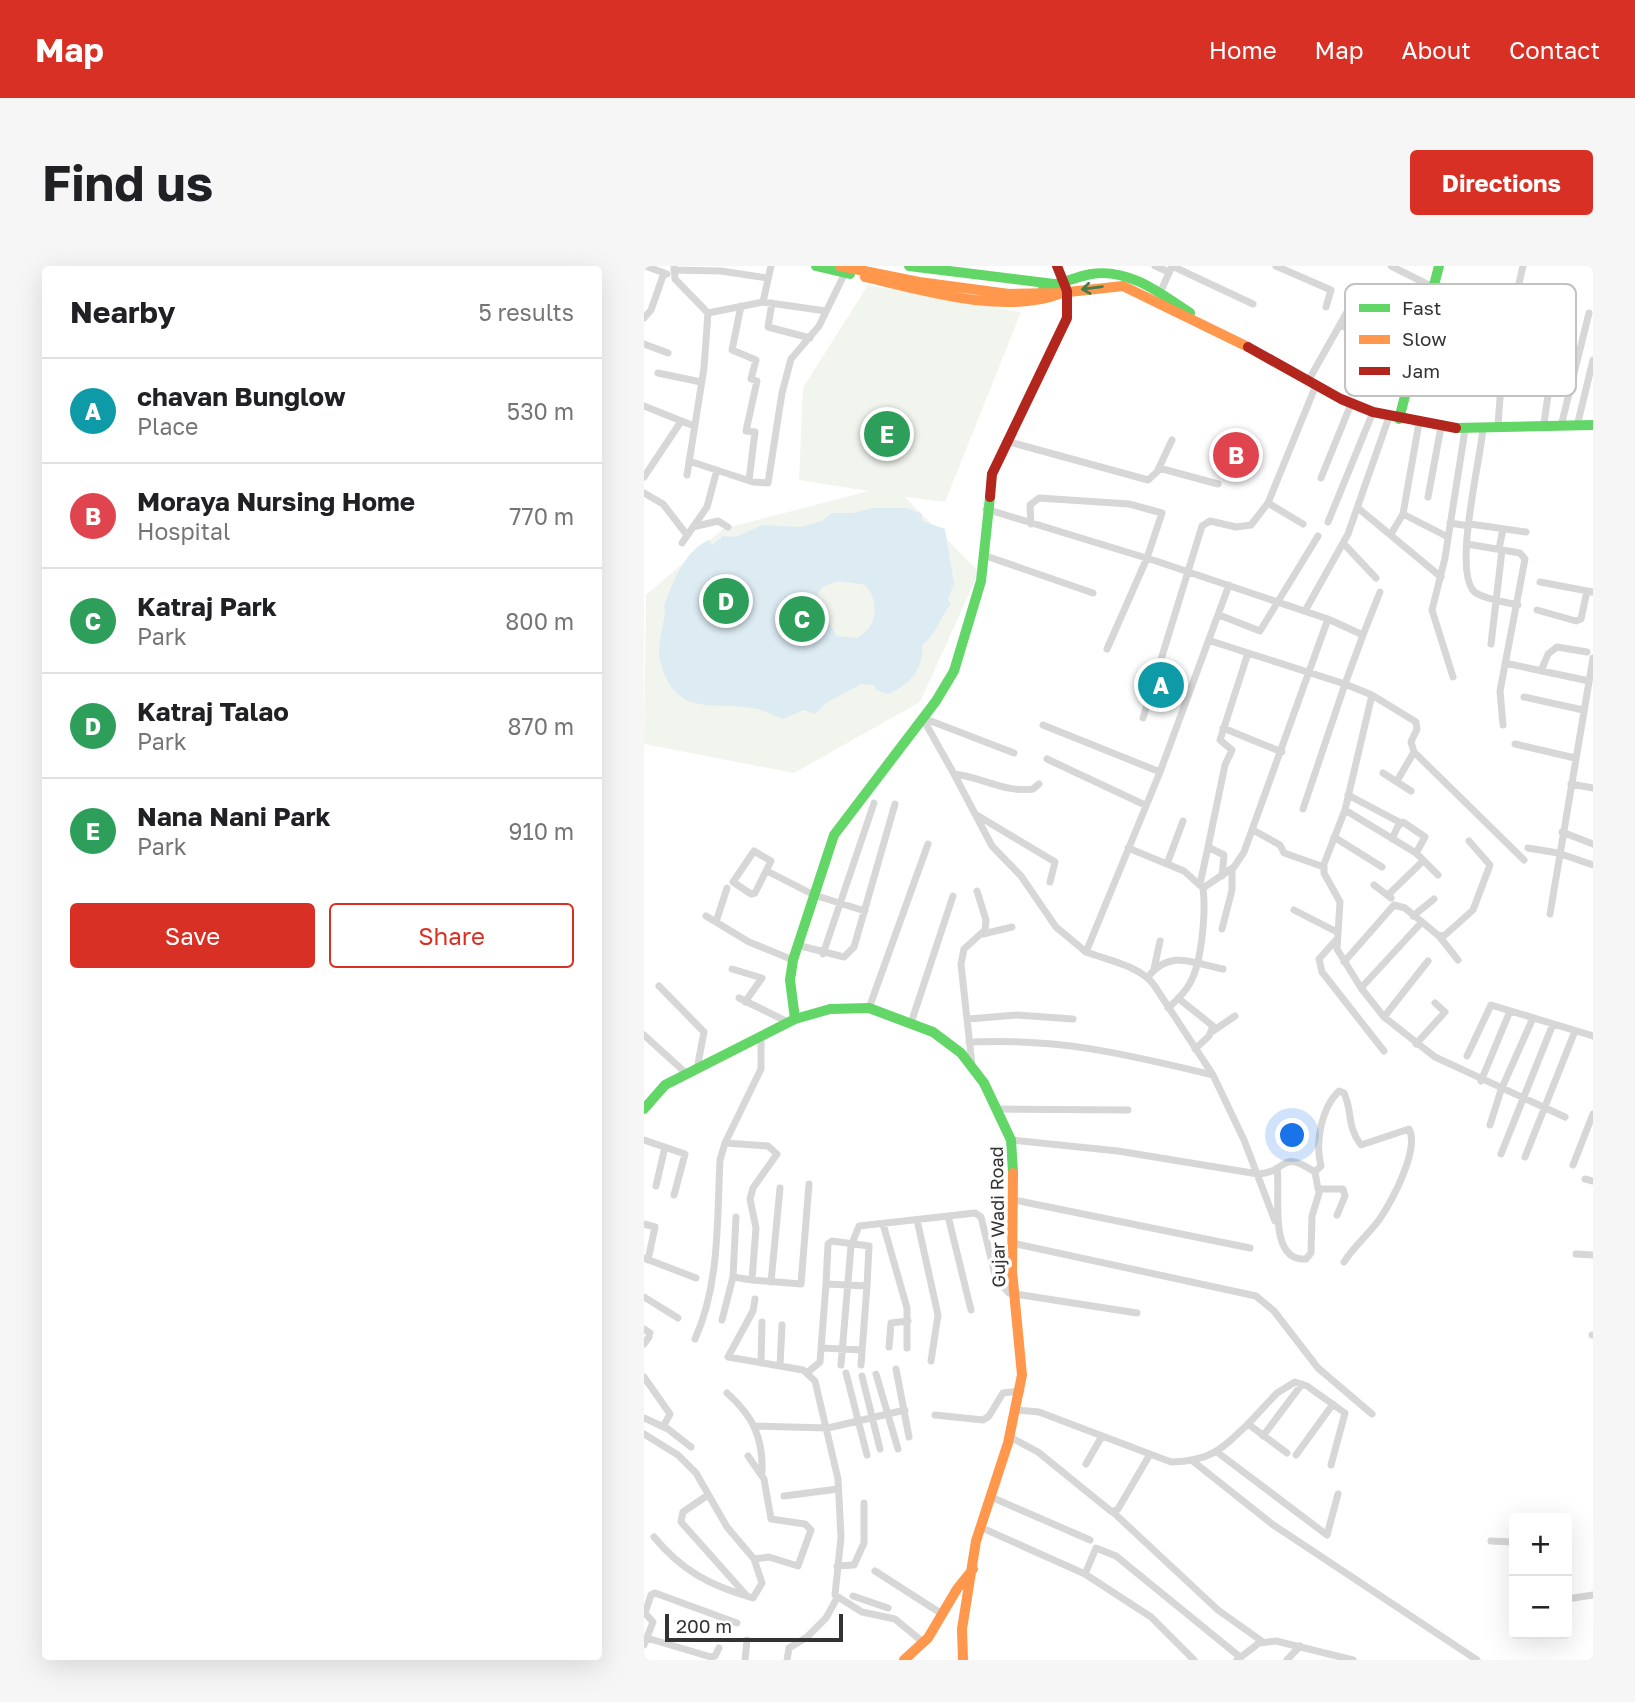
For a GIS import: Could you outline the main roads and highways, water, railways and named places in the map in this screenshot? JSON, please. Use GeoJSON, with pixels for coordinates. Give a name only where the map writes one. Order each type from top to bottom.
{"type":"FeatureCollection","features":[{"type":"Feature","properties":{"kind":"main road"},"geometry":{"type":"LineString","coordinates":[[816,266],[1009,294],[1109,285],[1135,290],[1193,322],[1290,368],[1351,404],[1373,412],[1483,427],[1593,422]]}},
{"type":"Feature","properties":{"kind":"main road"},"geometry":{"type":"LineString","coordinates":[[876,266],[1009,287],[1057,289],[1091,274],[1112,270],[1160,293],[1207,323],[1276,352],[1313,381],[1396,416],[1419,423],[1465,430],[1498,424],[1593,422]]}},
{"type":"Feature","properties":{"kind":"main road"},"geometry":{"type":"LineString","coordinates":[[909,266],[1057,289]]}},
{"type":"Feature","properties":{"kind":"main road"},"geometry":{"type":"LineString","coordinates":[[791,1020],[790,980],[793,960],[834,835],[844,818],[936,701],[954,670],[975,608],[986,556],[986,509],[992,474],[1006,441],[1062,333],[1069,306],[1057,289],[1057,266]]}},
{"type":"Feature","properties":{"kind":"main road"},"geometry":{"type":"LineString","coordinates":[[1434,284],[1439,266]]}},
{"type":"Feature","properties":{"kind":"main road"},"geometry":{"type":"LineString","coordinates":[[1396,416],[1402,396]]}},
{"type":"Feature","properties":{"kind":"main road","name":"Gujar Wadi Road"},"geometry":{"type":"LineString","coordinates":[[644,1109],[666,1085],[791,1020],[830,1009],[869,1008],[911,1023],[946,1040],[972,1065],[999,1109],[1011,1140],[1014,1295],[1021,1355],[1021,1391],[1010,1437],[980,1527],[962,1629],[963,1660]]}},
{"type":"Feature","properties":{"kind":"main road"},"geometry":{"type":"LineString","coordinates":[[904,1660],[924,1643],[974,1568]]}},
{"type":"Feature","properties":{"kind":"place","name":"Nana Nani Park"},"geometry":{"type":"Point","coordinates":[887,434]}},
{"type":"Feature","properties":{"kind":"place","name":"Moraya Nursing Home"},"geometry":{"type":"Point","coordinates":[1236,455]}},
{"type":"Feature","properties":{"kind":"place","name":"Katraj Talao"},"geometry":{"type":"Point","coordinates":[726,601]}},
{"type":"Feature","properties":{"kind":"place","name":"Katraj Park"},"geometry":{"type":"Point","coordinates":[802,619]}},
{"type":"Feature","properties":{"kind":"place","name":"chavan Bunglow"},"geometry":{"type":"Point","coordinates":[1161,685]}}]}
